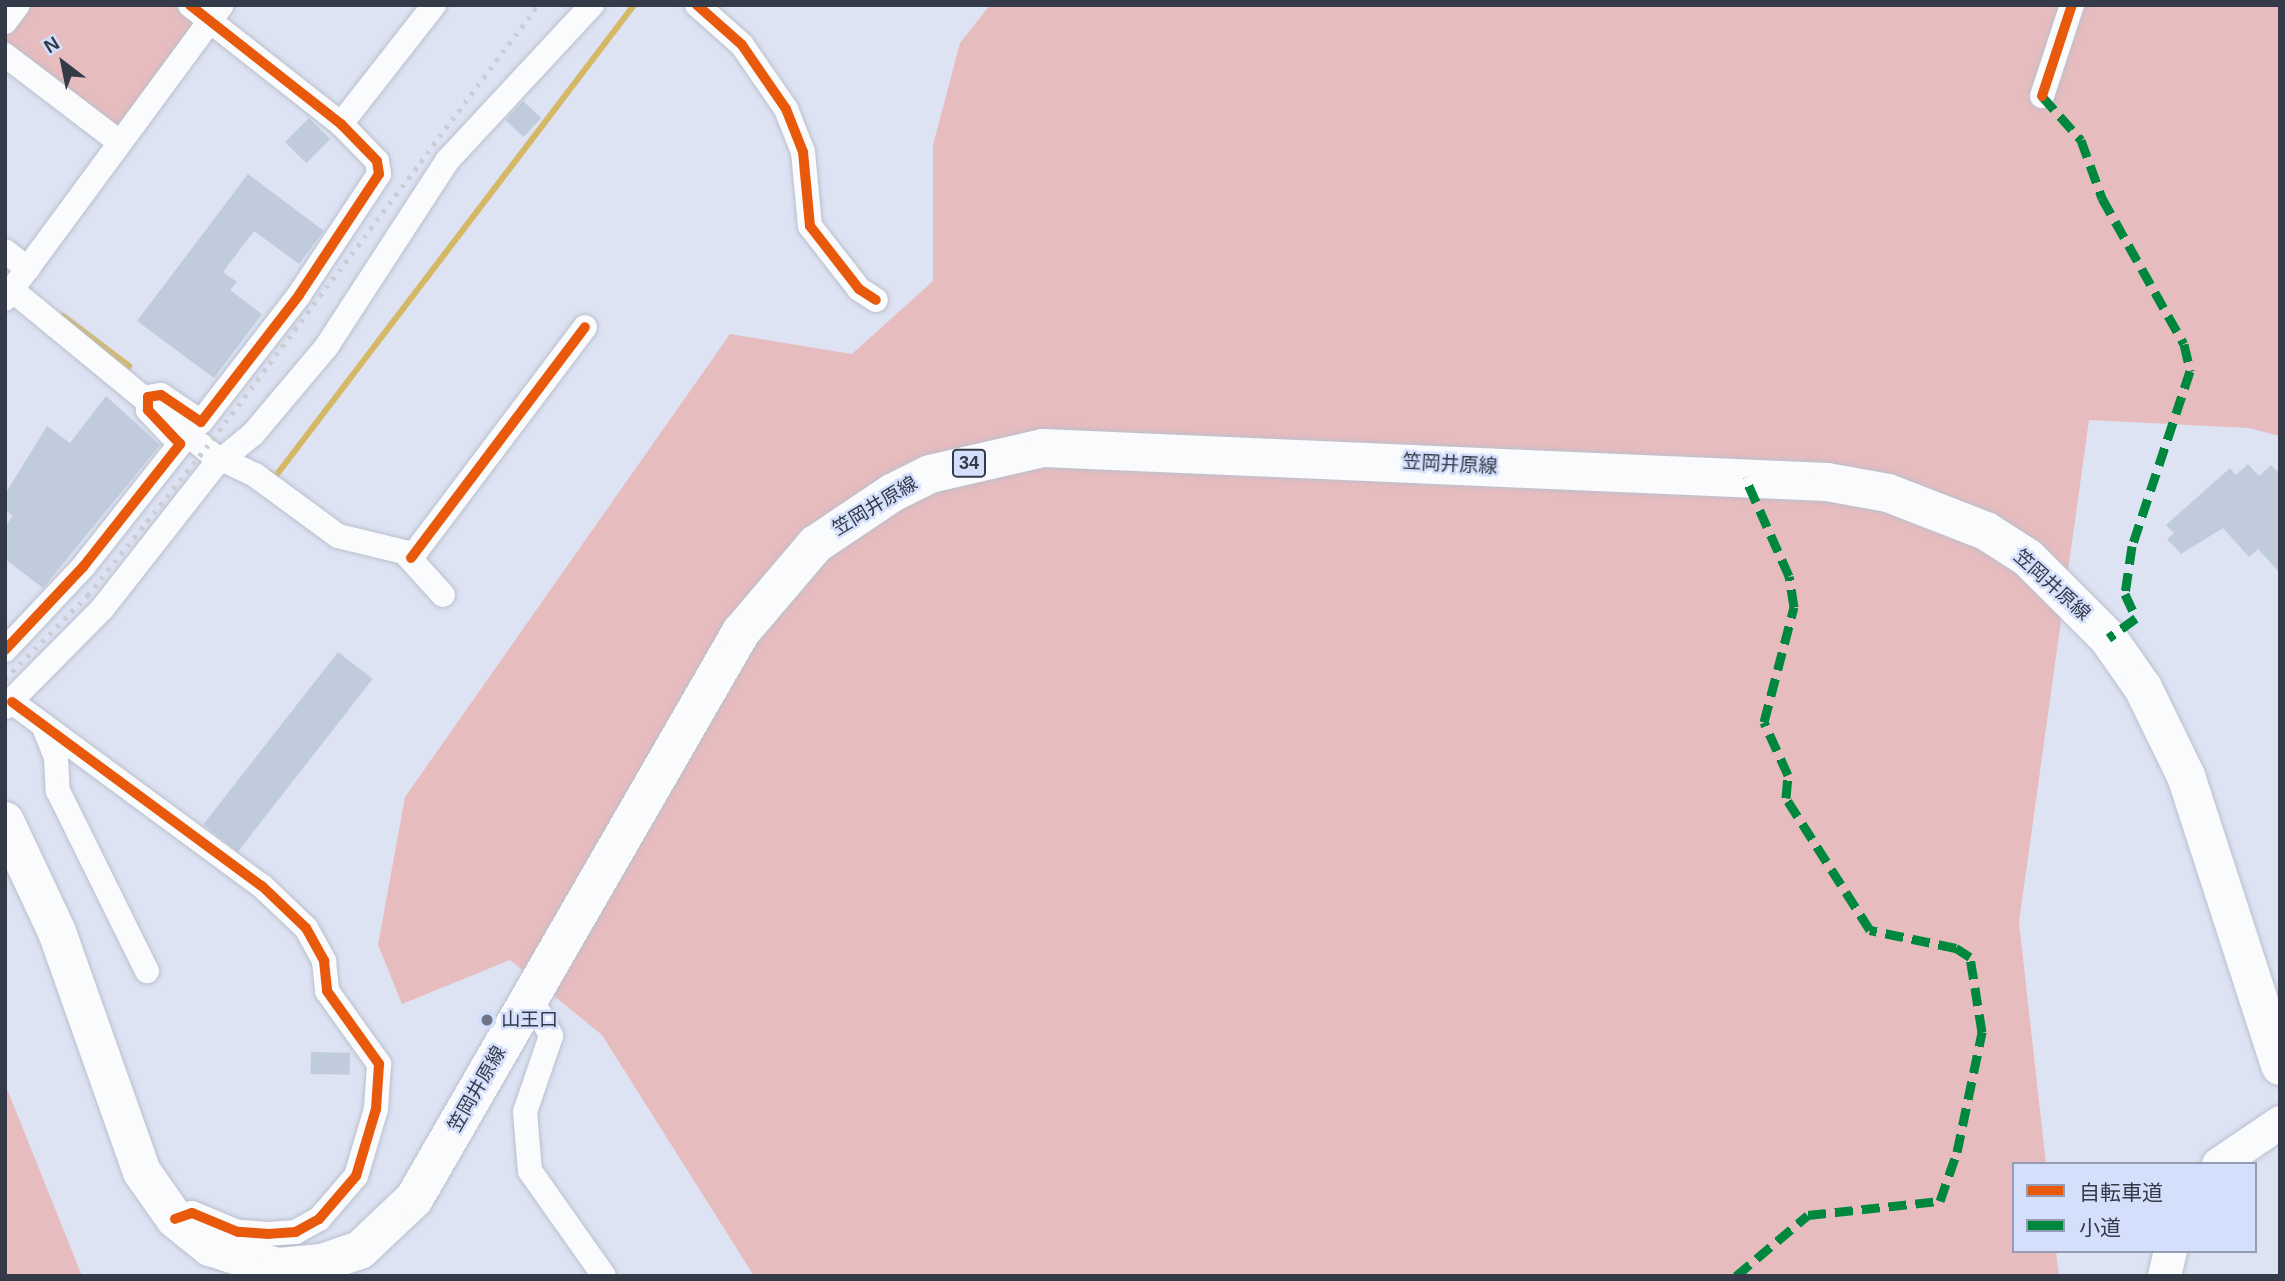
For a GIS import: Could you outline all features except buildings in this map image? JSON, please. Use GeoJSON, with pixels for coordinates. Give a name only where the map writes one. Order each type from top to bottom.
{"type":"FeatureCollection","features":[{"type":"Feature","properties":{"kind":"main road","name":"笠岡井原線"},"geometry":{"type":"LineString","coordinates":[[5,821],[53,922],[142,1172],[175,1219],[210,1247],[279,1267],[322,1264],[360,1250],[414,1199],[741,632],[816,544],[930,474],[1043,448],[1095,448],[1827,482],[1888,493],[1986,531],[2076,601],[2143,688],[2190,788],[2280,1066]]}},
{"type":"Feature","properties":{"kind":"street"},"geometry":{"type":"LineString","coordinates":[[5,22],[18,5]]}},
{"type":"Feature","properties":{"kind":"street"},"geometry":{"type":"LineString","coordinates":[[148,397],[162,394],[201,422],[299,295],[379,174],[377,161],[341,124],[216,13],[190,5]]}},
{"type":"Feature","properties":{"kind":"street"},"geometry":{"type":"LineString","coordinates":[[341,124],[433,5]]}},
{"type":"Feature","properties":{"kind":"street"},"geometry":{"type":"LineString","coordinates":[[175,1219],[192,1213],[238,1232],[270,1234],[296,1232],[318,1219],[356,1176],[376,1109],[379,1064],[327,990],[324,961],[306,928],[262,886],[43,724],[9,705],[102,609],[223,459],[327,346],[463,141],[592,5]]}},
{"type":"Feature","properties":{"kind":"street"},"geometry":{"type":"LineString","coordinates":[[697,5],[741,45],[786,109],[803,152],[810,226],[859,289],[877,300]]}},
{"type":"Feature","properties":{"kind":"street"},"geometry":{"type":"LineString","coordinates":[[2042,96],[2072,5]]}},
{"type":"Feature","properties":{"kind":"street"},"geometry":{"type":"LineString","coordinates":[[216,13],[9,295],[148,397],[223,459],[338,536],[411,558],[443,595]]}},
{"type":"Feature","properties":{"kind":"street"},"geometry":{"type":"LineString","coordinates":[[5,55],[119,142]]}},
{"type":"Feature","properties":{"kind":"street"},"geometry":{"type":"LineString","coordinates":[[5,251],[28,268]]}},
{"type":"Feature","properties":{"kind":"street"},"geometry":{"type":"LineString","coordinates":[[411,558],[585,327]]}},
{"type":"Feature","properties":{"kind":"street"},"geometry":{"type":"LineString","coordinates":[[5,650],[83,567],[180,444],[148,410],[148,397]]}},
{"type":"Feature","properties":{"kind":"street"},"geometry":{"type":"LineString","coordinates":[[43,724],[56,758],[58,791],[147,971]]}},
{"type":"Feature","properties":{"kind":"street"},"geometry":{"type":"LineString","coordinates":[[526,1006],[539,1013],[551,1036],[525,1111],[530,1171],[604,1276]]}},
{"type":"Feature","properties":{"kind":"street"},"geometry":{"type":"LineString","coordinates":[[2221,1162],[2280,1122]]}},
{"type":"Feature","properties":{"kind":"street"},"geometry":{"type":"LineString","coordinates":[[2164,1276],[2170,1253]]}},
{"type":"Feature","properties":{"kind":"shaded area"},"geometry":{"type":"Polygon","coordinates":[[[29,5],[173,5],[191,19],[191,30],[118,126],[5,47],[5,36],[29,5]]]}},
{"type":"Feature","properties":{"kind":"shaded area"},"geometry":{"type":"Polygon","coordinates":[[[990,5],[2280,5],[2280,436],[2249,428],[2089,420],[2019,922],[2046,1162],[2012,1162],[2012,1253],[2056,1253],[2059,1276],[754,1276],[602,1035],[510,960],[402,1004],[378,945],[405,797],[730,334],[852,354],[933,281],[933,145],[960,43],[990,5]]]}},
{"type":"Feature","properties":{"kind":"shaded area"},"geometry":{"type":"Polygon","coordinates":[[[5,1084],[82,1276],[5,1276],[5,1084]]]}},
{"type":"Feature","properties":{"kind":"waterway"},"geometry":{"type":"LineString","coordinates":[[270,473],[275,477],[634,5]]}},
{"type":"Feature","properties":{"kind":"waterway"},"geometry":{"type":"LineString","coordinates":[[63,316],[129,366]]}},
{"type":"Feature","properties":{"kind":"railway"},"geometry":{"type":"LineString","coordinates":[[5,679],[88,595],[213,439],[538,5]]}},
{"type":"Feature","properties":{"kind":"marked path"},"geometry":{"type":"LineString","coordinates":[[2042,96],[2081,140],[2102,198],[2184,344],[2190,371],[2132,546],[2125,594],[2136,618],[2108,638]]}},
{"type":"Feature","properties":{"kind":"marked path"},"geometry":{"type":"LineString","coordinates":[[1736,1276],[1808,1215],[1940,1201],[1957,1152],[1982,1032],[1970,957],[1956,948],[1870,930],[1786,798],[1788,775],[1764,722],[1794,607],[1789,576],[1745,477]]}},
{"type":"Feature","properties":{"kind":"cycle path"},"geometry":{"type":"LineString","coordinates":[[5,650],[83,567],[180,444],[148,410],[148,397],[161,395],[201,422],[299,295],[379,174],[377,161],[341,124],[190,5]]}},
{"type":"Feature","properties":{"kind":"cycle path"},"geometry":{"type":"LineString","coordinates":[[697,5],[742,45],[786,109],[803,152],[810,226],[859,289],[876,300]]}},
{"type":"Feature","properties":{"kind":"cycle path"},"geometry":{"type":"LineString","coordinates":[[2042,96],[2072,5]]}},
{"type":"Feature","properties":{"kind":"cycle path"},"geometry":{"type":"LineString","coordinates":[[411,558],[585,327]]}},
{"type":"Feature","properties":{"kind":"cycle path"},"geometry":{"type":"LineString","coordinates":[[12,702],[262,886],[306,928],[324,961],[327,991],[379,1064],[376,1109],[356,1176],[319,1219],[296,1232],[269,1234],[238,1232],[192,1213],[175,1219]]}},
{"type":"Feature","properties":{"kind":"place","name":"山王口"},"geometry":{"type":"Point","coordinates":[487,1020]}}]}
